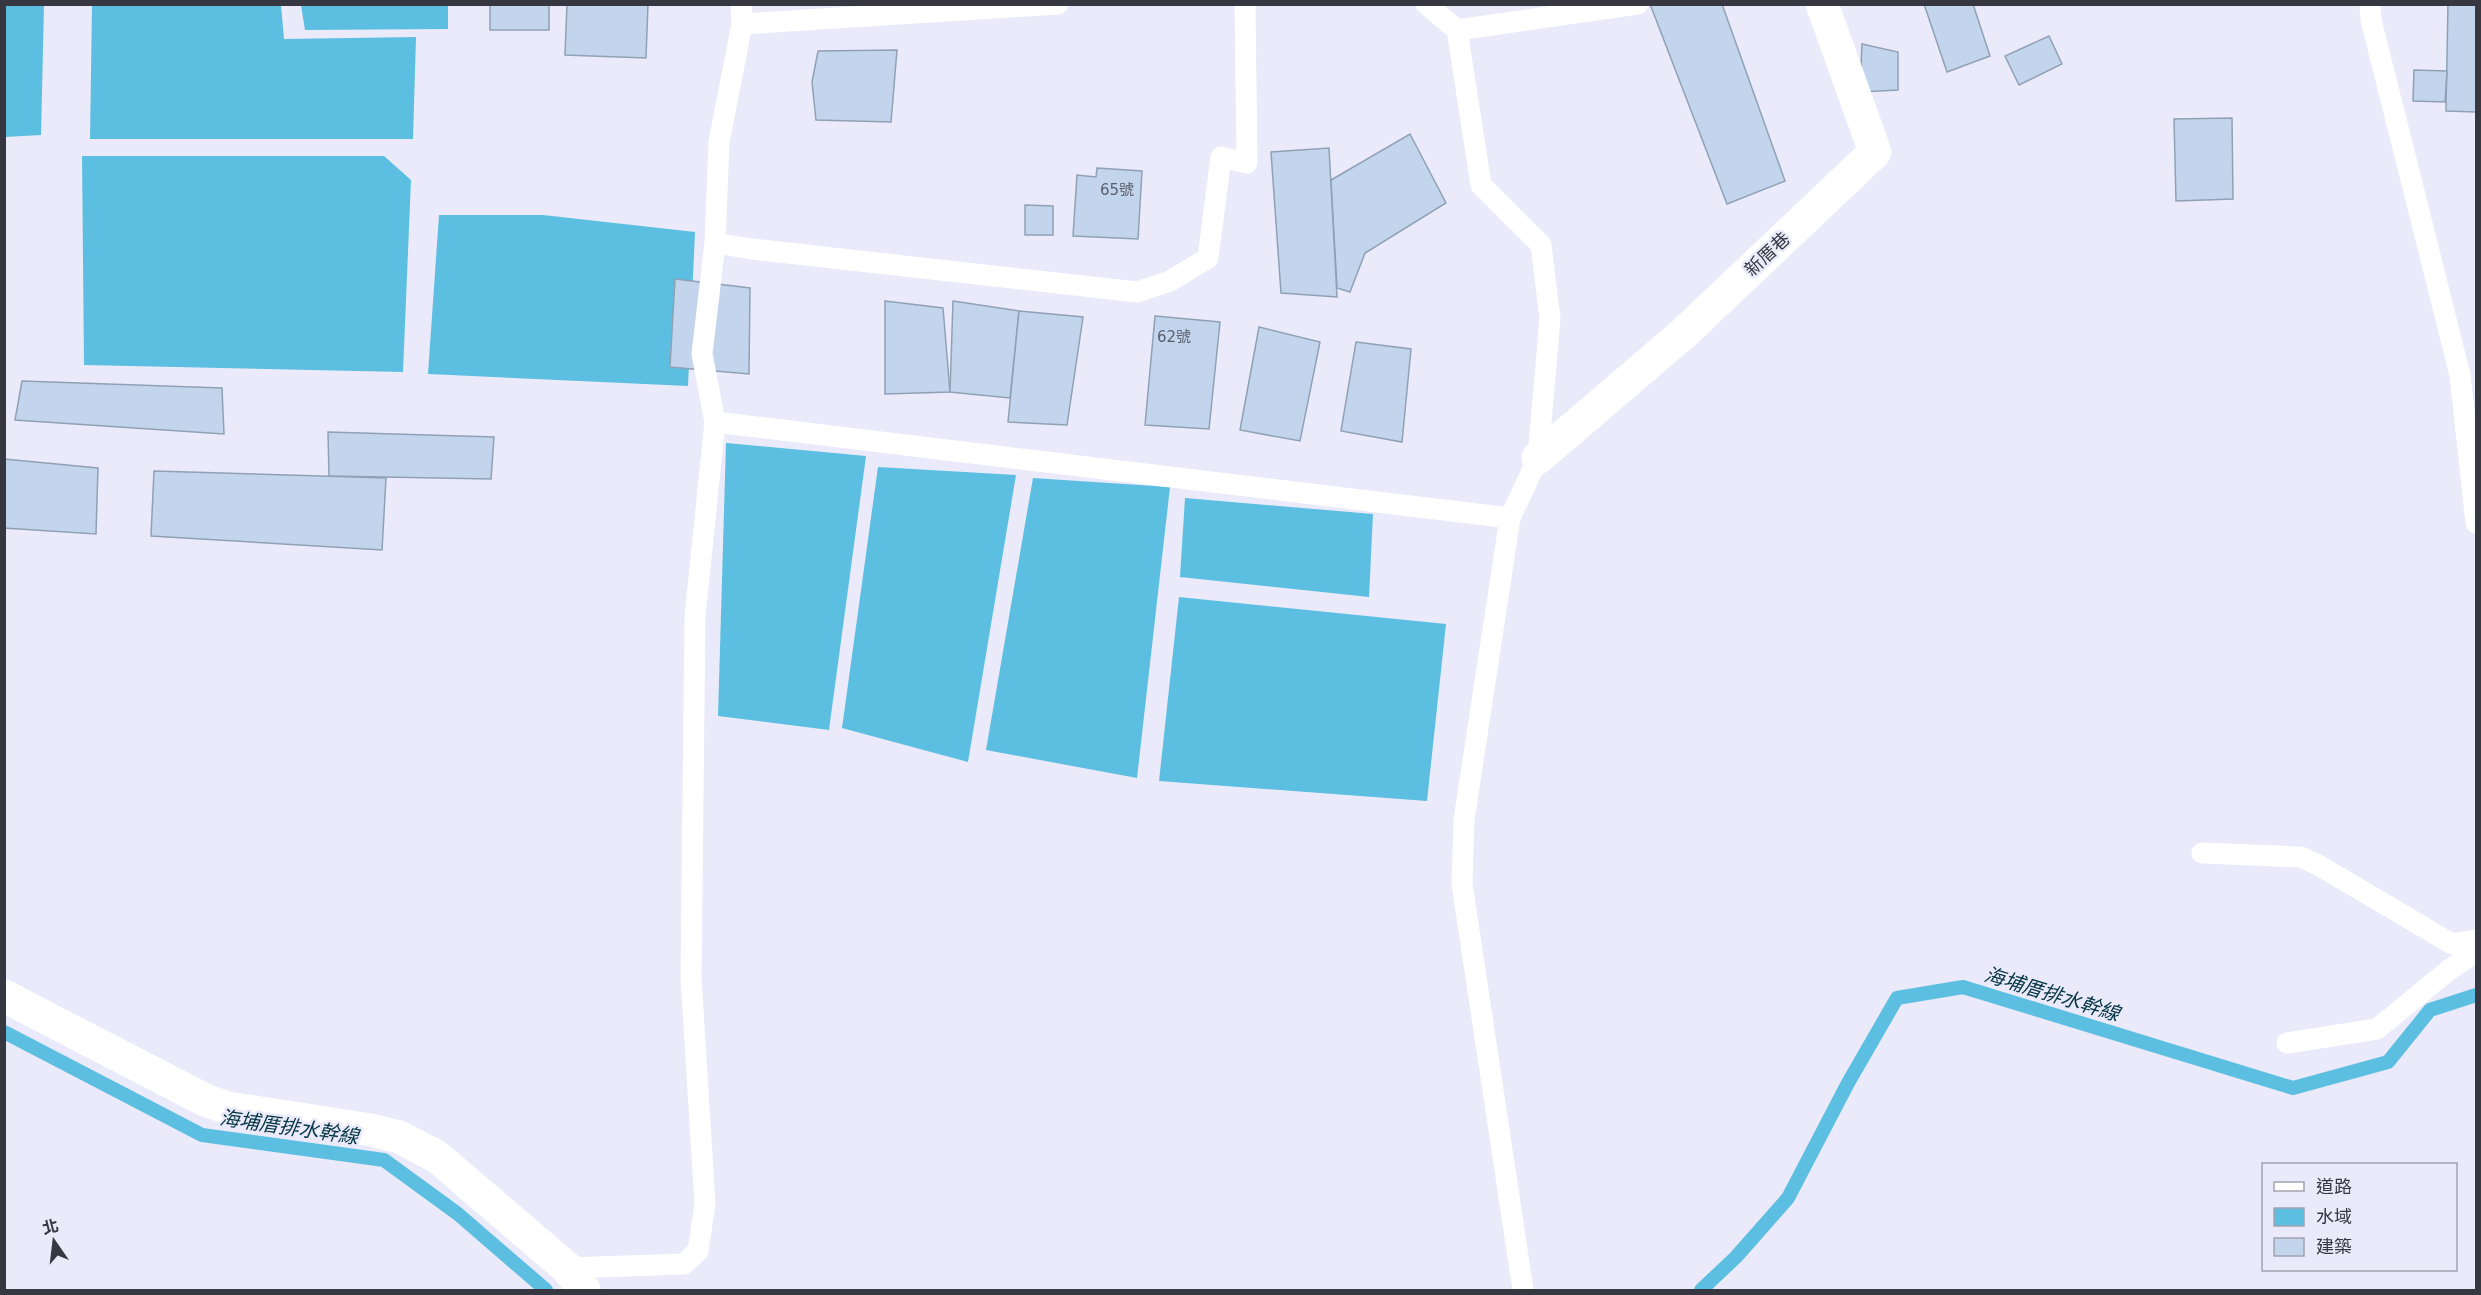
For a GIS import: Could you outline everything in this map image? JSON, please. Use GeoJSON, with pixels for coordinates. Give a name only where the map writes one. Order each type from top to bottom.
{"type":"FeatureCollection","features":[{"type":"Feature","properties":{"kind":"street","name":"新厝巷"},"geometry":{"type":"LineString","coordinates":[[1538,458],[1684,333],[1875,152],[1822,4]]}},
{"type":"Feature","properties":{"kind":"street"},"geometry":{"type":"LineString","coordinates":[[4,996],[205,1100],[228,1108],[371,1130],[399,1137],[436,1156],[576,1279]]}},
{"type":"Feature","properties":{"kind":"lane"},"geometry":{"type":"LineString","coordinates":[[576,1279],[684,1264],[698,1251],[705,1204],[691,977],[695,616],[715,422],[702,354],[715,243],[719,142],[741,14],[1058,4]]}},
{"type":"Feature","properties":{"kind":"lane"},"geometry":{"type":"LineString","coordinates":[[715,243],[1137,292],[1170,281],[1208,258],[1221,156],[1247,163],[1245,4]]}},
{"type":"Feature","properties":{"kind":"lane"},"geometry":{"type":"LineString","coordinates":[[1426,4],[1457,30],[1481,185],[1541,244],[1550,318],[1538,458],[1510,518],[1464,820],[1462,884],[1522,1290]]}},
{"type":"Feature","properties":{"kind":"lane"},"geometry":{"type":"LineString","coordinates":[[1457,30],[1638,4]]}},
{"type":"Feature","properties":{"kind":"lane"},"geometry":{"type":"LineString","coordinates":[[2370,4],[2371,20],[2460,375],[2476,523]]}},
{"type":"Feature","properties":{"kind":"lane"},"geometry":{"type":"LineString","coordinates":[[715,422],[1510,518]]}},
{"type":"Feature","properties":{"kind":"lane"},"geometry":{"type":"LineString","coordinates":[[2202,853],[2301,857],[2452,944],[2476,940]]}},
{"type":"Feature","properties":{"kind":"lane"},"geometry":{"type":"LineString","coordinates":[[2287,1043],[2377,1029],[2449,970],[2476,952]]}},
{"type":"Feature","properties":{"kind":"water"},"geometry":{"type":"Polygon","coordinates":[[[5,4],[44,5],[41,135],[5,137],[5,4]]]}},
{"type":"Feature","properties":{"kind":"water"},"geometry":{"type":"Polygon","coordinates":[[[92,5],[281,5],[284,39],[416,37],[413,139],[90,139],[92,5]]]}},
{"type":"Feature","properties":{"kind":"water"},"geometry":{"type":"Polygon","coordinates":[[[301,5],[448,5],[448,29],[305,30],[301,5]]]}},
{"type":"Feature","properties":{"kind":"water"},"geometry":{"type":"Polygon","coordinates":[[[82,156],[384,156],[411,180],[403,372],[84,365],[82,156]]]}},
{"type":"Feature","properties":{"kind":"water"},"geometry":{"type":"Polygon","coordinates":[[[439,215],[543,215],[695,232],[688,386],[428,374],[439,215]]]}},
{"type":"Feature","properties":{"kind":"water"},"geometry":{"type":"Polygon","coordinates":[[[726,443],[866,456],[829,730],[718,716],[726,443]]]}},
{"type":"Feature","properties":{"kind":"water"},"geometry":{"type":"Polygon","coordinates":[[[878,467],[1016,475],[968,762],[842,728],[878,467]]]}},
{"type":"Feature","properties":{"kind":"water"},"geometry":{"type":"Polygon","coordinates":[[[1033,478],[1170,487],[1137,778],[986,750],[1033,478]]]}},
{"type":"Feature","properties":{"kind":"water"},"geometry":{"type":"Polygon","coordinates":[[[1185,498],[1373,514],[1369,597],[1180,577],[1185,498]]]}},
{"type":"Feature","properties":{"kind":"water"},"geometry":{"type":"Polygon","coordinates":[[[1179,597],[1446,624],[1427,801],[1159,781],[1179,597]]]}},
{"type":"Feature","properties":{"kind":"building"},"geometry":{"type":"Polygon","coordinates":[[[490,4],[549,4],[549,30],[490,30],[490,4]]]}},
{"type":"Feature","properties":{"kind":"building"},"geometry":{"type":"Polygon","coordinates":[[[567,4],[648,4],[646,58],[565,55],[567,4]]]}},
{"type":"Feature","properties":{"kind":"building"},"geometry":{"type":"Polygon","coordinates":[[[1650,4],[1722,4],[1785,181],[1727,204],[1650,4]]]}},
{"type":"Feature","properties":{"kind":"building"},"geometry":{"type":"Polygon","coordinates":[[[1924,4],[1973,4],[1990,56],[1947,72],[1924,4]]]}},
{"type":"Feature","properties":{"kind":"building"},"geometry":{"type":"Polygon","coordinates":[[[2448,4],[2476,4],[2476,112],[2446,111],[2448,4]]]}},
{"type":"Feature","properties":{"kind":"building"},"geometry":{"type":"Polygon","coordinates":[[[2049,36],[2062,64],[2019,85],[2005,56],[2049,36]]]}},
{"type":"Feature","properties":{"kind":"building"},"geometry":{"type":"Polygon","coordinates":[[[1862,44],[1898,52],[1898,90],[1860,92],[1862,44]]]}},
{"type":"Feature","properties":{"kind":"building"},"geometry":{"type":"Polygon","coordinates":[[[897,50],[891,122],[816,120],[812,82],[818,51],[897,50]]]}},
{"type":"Feature","properties":{"kind":"building"},"geometry":{"type":"Polygon","coordinates":[[[2414,70],[2447,71],[2445,102],[2413,101],[2414,70]]]}},
{"type":"Feature","properties":{"kind":"building"},"geometry":{"type":"Polygon","coordinates":[[[2232,118],[2233,199],[2176,201],[2174,119],[2232,118]]]}},
{"type":"Feature","properties":{"kind":"building"},"geometry":{"type":"Polygon","coordinates":[[[1410,134],[1446,203],[1365,253],[1350,292],[1337,288],[1331,180],[1410,134]]]}},
{"type":"Feature","properties":{"kind":"building"},"geometry":{"type":"Polygon","coordinates":[[[1329,148],[1337,297],[1281,293],[1271,152],[1329,148]]]}},
{"type":"Feature","properties":{"kind":"building"},"geometry":{"type":"Polygon","coordinates":[[[1097,168],[1142,171],[1138,239],[1073,236],[1077,175],[1096,177],[1097,168]]]}},
{"type":"Feature","properties":{"kind":"building"},"geometry":{"type":"Polygon","coordinates":[[[1025,205],[1053,206],[1053,235],[1025,235],[1025,205]]]}},
{"type":"Feature","properties":{"kind":"building"},"geometry":{"type":"Polygon","coordinates":[[[675,279],[750,288],[749,374],[670,367],[675,279]]]}},
{"type":"Feature","properties":{"kind":"building"},"geometry":{"type":"Polygon","coordinates":[[[885,301],[943,308],[950,392],[885,394],[885,301]]]}},
{"type":"Feature","properties":{"kind":"building"},"geometry":{"type":"Polygon","coordinates":[[[953,301],[1019,311],[1010,398],[950,392],[953,301]]]}},
{"type":"Feature","properties":{"kind":"building"},"geometry":{"type":"Polygon","coordinates":[[[1019,311],[1083,317],[1067,425],[1008,422],[1019,311]]]}},
{"type":"Feature","properties":{"kind":"building"},"geometry":{"type":"Polygon","coordinates":[[[1155,316],[1220,322],[1209,429],[1145,425],[1155,316]]]}},
{"type":"Feature","properties":{"kind":"building"},"geometry":{"type":"Polygon","coordinates":[[[1259,327],[1320,342],[1300,441],[1240,430],[1259,327]]]}},
{"type":"Feature","properties":{"kind":"building"},"geometry":{"type":"Polygon","coordinates":[[[1356,342],[1411,349],[1402,442],[1341,431],[1356,342]]]}},
{"type":"Feature","properties":{"kind":"building"},"geometry":{"type":"Polygon","coordinates":[[[22,381],[222,388],[224,434],[15,420],[22,381]]]}},
{"type":"Feature","properties":{"kind":"building"},"geometry":{"type":"Polygon","coordinates":[[[328,432],[494,437],[491,479],[329,476],[328,432]]]}},
{"type":"Feature","properties":{"kind":"building"},"geometry":{"type":"Polygon","coordinates":[[[4,459],[98,468],[96,534],[4,528],[4,459]]]}},
{"type":"Feature","properties":{"kind":"building"},"geometry":{"type":"Polygon","coordinates":[[[154,471],[386,478],[382,550],[151,536],[154,471]]]}},
{"type":"Feature","properties":{"kind":"waterway","name":"海埔厝排水幹線"},"geometry":{"type":"LineString","coordinates":[[1701,1290],[1736,1257],[1788,1198],[1848,1083],[1897,998],[1963,987],[2293,1088],[2388,1062],[2430,1010],[2476,995]]}},
{"type":"Feature","properties":{"kind":"waterway","name":"海埔厝排水幹線"},"geometry":{"type":"LineString","coordinates":[[4,1032],[202,1135],[384,1160],[458,1214],[546,1290]]}}]}
